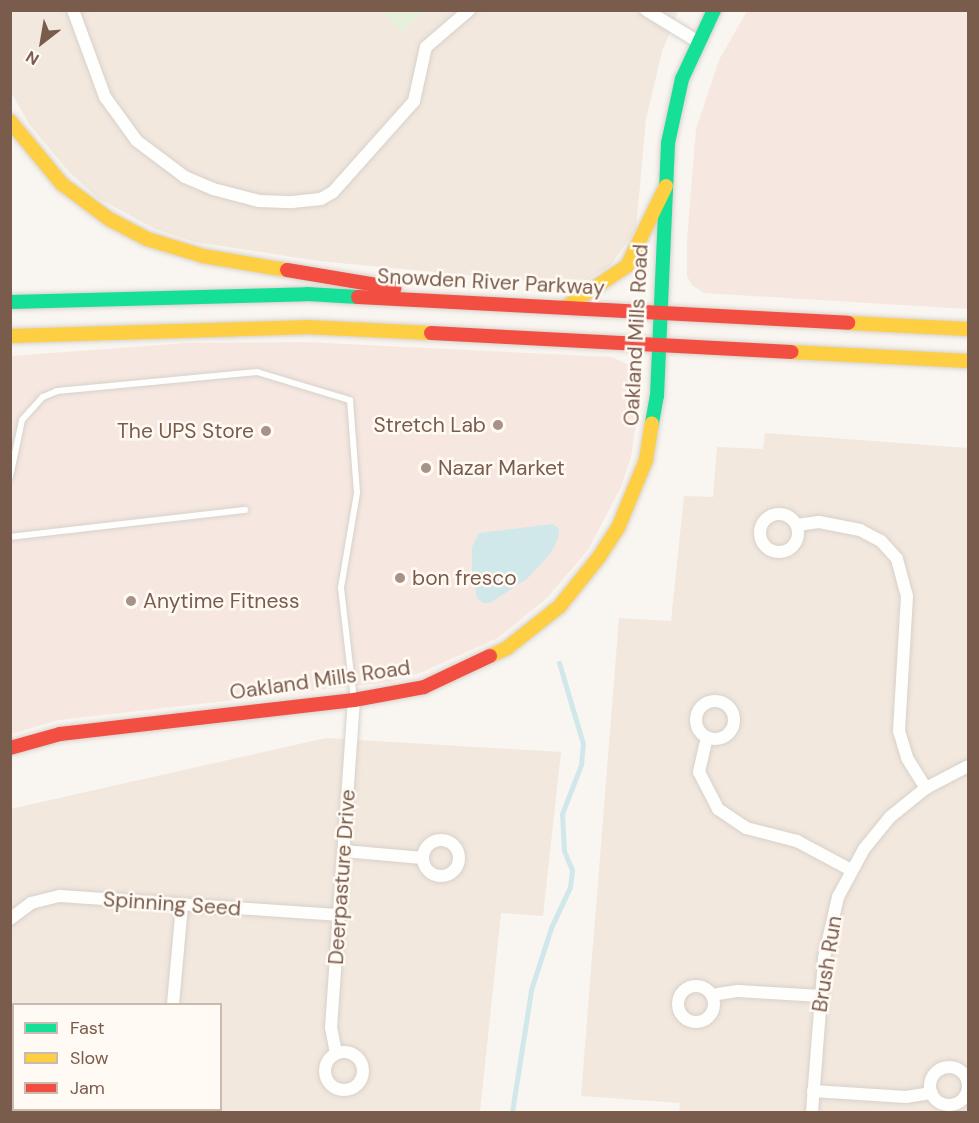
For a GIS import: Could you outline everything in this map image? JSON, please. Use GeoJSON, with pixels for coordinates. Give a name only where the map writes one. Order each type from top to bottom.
{"type":"FeatureCollection","features":[{"type":"Feature","properties":{"kind":"main road","name":"Oakland Mills Road"},"geometry":{"type":"LineString","coordinates":[[10,748],[79,731],[354,700],[424,687],[481,663],[532,631],[578,585],[618,528],[642,471],[654,426],[666,186],[674,110],[697,41],[714,10]]}},
{"type":"Feature","properties":{"kind":"main road"},"geometry":{"type":"LineString","coordinates":[[10,121],[63,184],[109,219],[147,239],[203,256],[449,299]]}},
{"type":"Feature","properties":{"kind":"main road"},"geometry":{"type":"LineString","coordinates":[[567,306],[627,266],[666,186]]}},
{"type":"Feature","properties":{"kind":"main road","name":"Snowden River Parkway"},"geometry":{"type":"LineString","coordinates":[[10,302],[190,294],[449,299],[969,329]]}},
{"type":"Feature","properties":{"kind":"main road"},"geometry":{"type":"LineString","coordinates":[[10,336],[305,327],[969,362]]}},
{"type":"Feature","properties":{"kind":"street"},"geometry":{"type":"LineString","coordinates":[[73,10],[105,97],[137,141],[185,177],[213,189],[259,201],[292,202],[321,199],[333,192],[414,101],[426,47],[469,10]]}},
{"type":"Feature","properties":{"kind":"street"},"geometry":{"type":"LineString","coordinates":[[646,10],[697,41]]}},
{"type":"Feature","properties":{"kind":"street"},"geometry":{"type":"LineString","coordinates":[[796,525],[819,522],[860,530],[881,541],[897,560],[907,596],[899,731],[905,752],[926,788]]}},
{"type":"Feature","properties":{"kind":"street","name":"Deerpasture Drive"},"geometry":{"type":"LineString","coordinates":[[336,1053],[331,1028],[354,700]]}},
{"type":"Feature","properties":{"kind":"street"},"geometry":{"type":"LineString","coordinates":[[707,737],[699,772],[718,809],[746,828],[797,841],[852,870]]}},
{"type":"Feature","properties":{"kind":"street","name":"Brush Run"},"geometry":{"type":"LineString","coordinates":[[812,1113],[826,937],[852,870],[877,832],[926,788],[969,766]]}},
{"type":"Feature","properties":{"kind":"street"},"geometry":{"type":"LineString","coordinates":[[344,851],[423,858]]}},
{"type":"Feature","properties":{"kind":"street","name":"Spinning Seed"},"geometry":{"type":"LineString","coordinates":[[10,919],[31,903],[60,896],[340,915]]}},
{"type":"Feature","properties":{"kind":"street"},"geometry":{"type":"LineString","coordinates":[[173,1003],[182,905]]}},
{"type":"Feature","properties":{"kind":"street"},"geometry":{"type":"LineString","coordinates":[[712,995],[738,991],[820,996]]}},
{"type":"Feature","properties":{"kind":"street"},"geometry":{"type":"LineString","coordinates":[[813,1090],[906,1097],[932,1093]]}},
{"type":"Feature","properties":{"kind":"lane"},"geometry":{"type":"LineString","coordinates":[[10,477],[22,420],[43,397],[57,391],[257,372],[350,400],[357,493],[341,588],[354,700]]}},
{"type":"Feature","properties":{"kind":"lane"},"geometry":{"type":"LineString","coordinates":[[10,537],[245,510]]}},
{"type":"Feature","properties":{"kind":"shaded area"},"geometry":{"type":"Polygon","coordinates":[[[10,11],[678,11],[662,52],[646,119],[636,229],[610,266],[583,282],[569,285],[319,261],[195,242],[155,229],[98,198],[69,172],[29,124],[11,92],[10,11]]]}},
{"type":"Feature","properties":{"kind":"shaded area"},"geometry":{"type":"Polygon","coordinates":[[[747,11],[968,11],[968,309],[704,293],[692,285],[687,276],[687,239],[696,129],[719,60],[747,11]]]}},
{"type":"Feature","properties":{"kind":"shaded area"},"geometry":{"type":"Polygon","coordinates":[[[305,342],[612,357],[633,367],[641,379],[641,391],[631,457],[621,487],[588,550],[547,598],[498,638],[420,673],[390,682],[59,720],[11,734],[11,356],[187,343],[305,342]]]}},
{"type":"Feature","properties":{"kind":"shaded area"},"geometry":{"type":"Polygon","coordinates":[[[765,433],[968,448],[968,1112],[679,1112],[680,1103],[581,1096],[619,618],[671,621],[684,496],[713,497],[717,447],[763,449],[765,433]]]}},
{"type":"Feature","properties":{"kind":"shaded area"},"geometry":{"type":"Polygon","coordinates":[[[326,738],[561,752],[543,916],[501,913],[480,1112],[11,1112],[10,809],[326,738]]]}},
{"type":"Feature","properties":{"kind":"green space"},"geometry":{"type":"Polygon","coordinates":[[[381,11],[425,11],[401,32],[381,11]]]}},
{"type":"Feature","properties":{"kind":"water"},"geometry":{"type":"Polygon","coordinates":[[[552,524],[559,528],[558,539],[550,554],[527,579],[490,603],[483,603],[477,598],[472,574],[472,547],[479,533],[552,524]]]}},
{"type":"Feature","properties":{"kind":"waterway"},"geometry":{"type":"LineString","coordinates":[[512,1112],[531,990],[551,928],[570,887],[572,870],[564,851],[562,814],[581,765],[583,744],[559,663]]}},
{"type":"Feature","properties":{"kind":"traffic: fast"},"geometry":{"type":"LineString","coordinates":[[652,423],[657,396],[668,143],[682,79],[714,10]]}},
{"type":"Feature","properties":{"kind":"traffic: fast"},"geometry":{"type":"LineString","coordinates":[[10,302],[307,294],[358,297]]}},
{"type":"Feature","properties":{"kind":"traffic: slow"},"geometry":{"type":"LineString","coordinates":[[10,121],[62,184],[109,219],[147,239],[203,256],[287,270]]}},
{"type":"Feature","properties":{"kind":"traffic: slow"},"geometry":{"type":"LineString","coordinates":[[567,306],[627,266],[666,186]]}},
{"type":"Feature","properties":{"kind":"traffic: slow"},"geometry":{"type":"LineString","coordinates":[[848,323],[968,329]]}},
{"type":"Feature","properties":{"kind":"traffic: slow"},"geometry":{"type":"LineString","coordinates":[[10,336],[305,327],[431,333]]}},
{"type":"Feature","properties":{"kind":"traffic: slow"},"geometry":{"type":"LineString","coordinates":[[791,352],[968,361]]}},
{"type":"Feature","properties":{"kind":"traffic: slow"},"geometry":{"type":"LineString","coordinates":[[490,656],[507,648],[559,607],[599,557],[618,528],[646,460],[652,423]]}},
{"type":"Feature","properties":{"kind":"traffic: jam"},"geometry":{"type":"LineString","coordinates":[[287,270],[394,288]]}},
{"type":"Feature","properties":{"kind":"traffic: jam"},"geometry":{"type":"LineString","coordinates":[[358,297],[848,323]]}},
{"type":"Feature","properties":{"kind":"traffic: jam"},"geometry":{"type":"LineString","coordinates":[[431,333],[791,352]]}},
{"type":"Feature","properties":{"kind":"traffic: jam"},"geometry":{"type":"LineString","coordinates":[[10,748],[60,734],[354,700],[424,687],[490,656]]}},
{"type":"Feature","properties":{"kind":"place","name":"Stretch Lab"},"geometry":{"type":"Point","coordinates":[498,425]}},
{"type":"Feature","properties":{"kind":"place","name":"The UPS Store"},"geometry":{"type":"Point","coordinates":[266,431]}},
{"type":"Feature","properties":{"kind":"place","name":"Nazar Market"},"geometry":{"type":"Point","coordinates":[426,468]}},
{"type":"Feature","properties":{"kind":"place","name":"bon fresco"},"geometry":{"type":"Point","coordinates":[400,578]}},
{"type":"Feature","properties":{"kind":"place","name":"Anytime Fitness"},"geometry":{"type":"Point","coordinates":[131,601]}}]}
